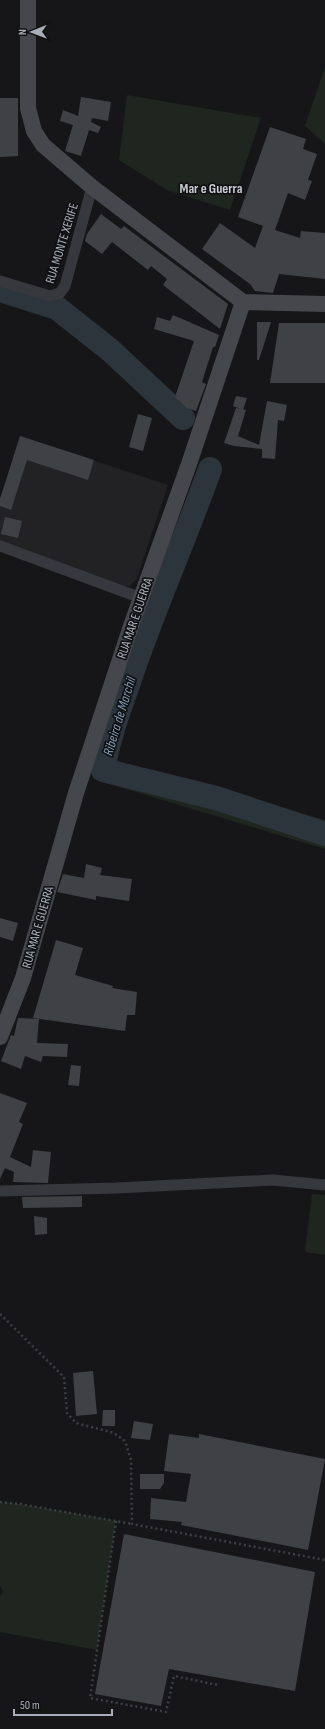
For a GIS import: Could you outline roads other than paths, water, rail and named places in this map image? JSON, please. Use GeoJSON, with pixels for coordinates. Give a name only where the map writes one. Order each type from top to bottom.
{"type":"FeatureCollection","features":[{"type":"Feature","properties":{"kind":"street"},"geometry":{"type":"LineString","coordinates":[[28,0],[28,108],[34,131],[43,145],[92,187],[243,302],[325,304]]}},
{"type":"Feature","properties":{"kind":"street","name":"RUA MONTE XERIFE"},"geometry":{"type":"LineString","coordinates":[[0,281],[50,296],[60,293],[65,286],[92,187]]}},
{"type":"Feature","properties":{"kind":"street","name":"RUA MAR E GUERRA"},"geometry":{"type":"LineString","coordinates":[[1,1030],[23,978],[76,793],[141,598],[189,464],[243,302]]}},
{"type":"Feature","properties":{"kind":"street"},"geometry":{"type":"LineString","coordinates":[[0,546],[141,598]]}},
{"type":"Feature","properties":{"kind":"street"},"geometry":{"type":"LineString","coordinates":[[0,1191],[117,1188],[273,1180],[325,1185]]}},
{"type":"Feature","properties":{"kind":"waterway"},"geometry":{"type":"LineString","coordinates":[[0,290],[57,308],[110,350],[183,418]]}},
{"type":"Feature","properties":{"kind":"waterway","name":"Ribeira de Marchil"},"geometry":{"type":"LineString","coordinates":[[210,469],[140,650],[115,722],[108,745],[103,770],[216,798],[325,834]]}},
{"type":"Feature","properties":{"kind":"district","name":"Mar e Guerra"},"geometry":{"type":"Point","coordinates":[211,188]}}]}
